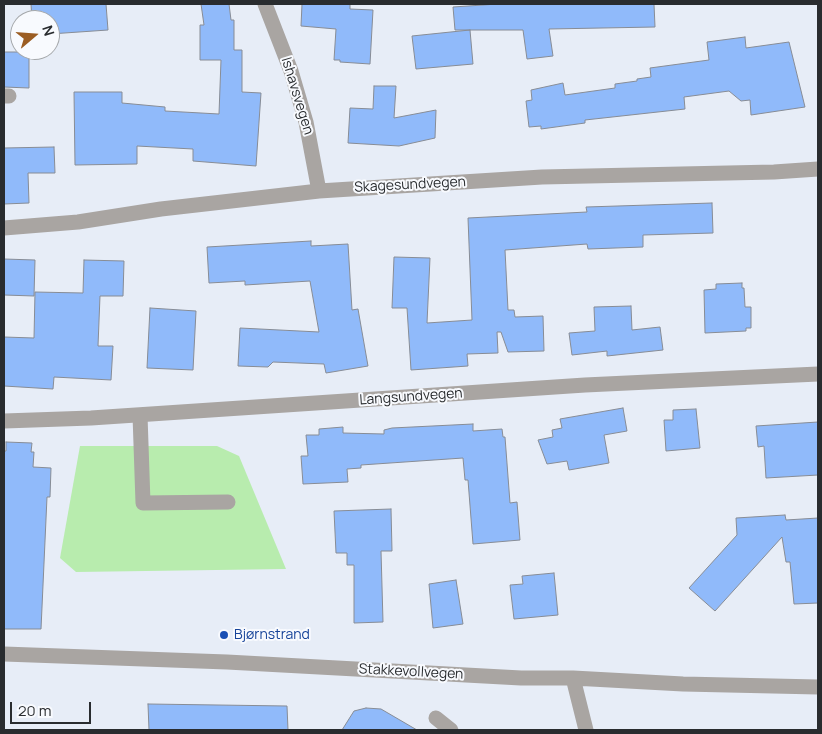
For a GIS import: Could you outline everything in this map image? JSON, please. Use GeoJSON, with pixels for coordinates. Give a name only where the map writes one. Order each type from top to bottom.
{"type":"FeatureCollection","features":[{"type":"Feature","properties":{"kind":"street","name":"Ishavsvegen"},"geometry":{"type":"LineString","coordinates":[[265,4],[291,71],[306,122],[319,191]]}},
{"type":"Feature","properties":{"kind":"street","name":"Skagesundvegen"},"geometry":{"type":"LineString","coordinates":[[4,228],[78,222],[178,207],[319,191],[542,178],[818,170]]}},
{"type":"Feature","properties":{"kind":"street","name":"Langsundvegen"},"geometry":{"type":"LineString","coordinates":[[4,421],[140,415],[585,385],[818,374]]}},
{"type":"Feature","properties":{"kind":"street"},"geometry":{"type":"LineString","coordinates":[[140,415],[143,504],[228,502]]}},
{"type":"Feature","properties":{"kind":"street","name":"Stakkevollvegen"},"geometry":{"type":"LineString","coordinates":[[4,654],[227,662],[521,678],[573,678],[683,684],[818,687]]}},
{"type":"Feature","properties":{"kind":"street"},"geometry":{"type":"LineString","coordinates":[[573,678],[586,730]]}},
{"type":"Feature","properties":{"kind":"street"},"geometry":{"type":"LineString","coordinates":[[436,718],[451,730]]}},
{"type":"Feature","properties":{"kind":"green space"},"geometry":{"type":"Polygon","coordinates":[[[80,446],[217,446],[239,456],[286,569],[76,572],[60,558],[80,446]]]}},
{"type":"Feature","properties":{"kind":"building"},"geometry":{"type":"Polygon","coordinates":[[[31,4],[106,4],[108,30],[60,33],[60,10],[31,10],[31,4]]]}},
{"type":"Feature","properties":{"kind":"building"},"geometry":{"type":"Polygon","coordinates":[[[201,4],[229,4],[231,20],[234,20],[234,50],[242,50],[242,92],[261,93],[256,166],[193,161],[193,149],[137,146],[137,164],[75,165],[74,92],[122,92],[122,103],[165,107],[165,111],[219,114],[221,60],[200,60],[200,25],[204,25],[201,4]]]}},
{"type":"Feature","properties":{"kind":"building"},"geometry":{"type":"Polygon","coordinates":[[[302,4],[350,4],[350,9],[373,10],[370,64],[334,60],[336,29],[301,26],[302,4]]]}},
{"type":"Feature","properties":{"kind":"building"},"geometry":{"type":"Polygon","coordinates":[[[498,4],[654,4],[655,27],[549,29],[553,56],[527,59],[523,30],[455,30],[453,7],[498,4]]]}},
{"type":"Feature","properties":{"kind":"building"},"geometry":{"type":"Polygon","coordinates":[[[470,30],[473,64],[416,69],[412,36],[470,30]]]}},
{"type":"Feature","properties":{"kind":"building"},"geometry":{"type":"Polygon","coordinates":[[[745,37],[746,48],[789,42],[805,107],[751,115],[750,100],[741,101],[729,91],[684,97],[685,109],[585,120],[585,123],[541,129],[541,126],[529,127],[526,101],[532,100],[531,90],[563,83],[565,95],[615,88],[615,84],[651,77],[650,68],[709,60],[707,42],[745,37]]]}},
{"type":"Feature","properties":{"kind":"building"},"geometry":{"type":"Polygon","coordinates":[[[4,52],[10,52],[10,60],[29,60],[29,88],[4,87],[4,52]]]}},
{"type":"Feature","properties":{"kind":"building"},"geometry":{"type":"Polygon","coordinates":[[[374,86],[396,86],[394,118],[436,110],[435,138],[399,146],[348,143],[350,108],[373,109],[374,86]]]}},
{"type":"Feature","properties":{"kind":"building"},"geometry":{"type":"Polygon","coordinates":[[[54,147],[55,173],[28,173],[29,203],[4,204],[4,148],[54,147]]]}},
{"type":"Feature","properties":{"kind":"building"},"geometry":{"type":"Polygon","coordinates":[[[712,203],[713,233],[643,235],[643,247],[588,249],[587,244],[505,250],[508,310],[514,310],[515,317],[543,316],[544,351],[508,352],[501,332],[497,332],[498,353],[467,354],[468,366],[411,370],[407,308],[392,308],[394,257],[430,258],[427,323],[472,320],[468,218],[587,212],[586,207],[712,203]]]}},
{"type":"Feature","properties":{"kind":"building"},"geometry":{"type":"Polygon","coordinates":[[[311,241],[311,246],[348,244],[352,310],[358,309],[368,366],[326,373],[324,364],[273,362],[268,367],[238,366],[240,328],[319,332],[310,281],[245,285],[245,281],[209,283],[207,247],[311,241]]]}},
{"type":"Feature","properties":{"kind":"building"},"geometry":{"type":"Polygon","coordinates":[[[4,259],[35,260],[34,296],[4,295],[4,259]]]}},
{"type":"Feature","properties":{"kind":"building"},"geometry":{"type":"Polygon","coordinates":[[[84,260],[124,261],[123,296],[100,296],[98,346],[113,346],[111,380],[54,377],[53,389],[4,386],[4,337],[34,338],[35,292],[83,293],[84,260]]]}},
{"type":"Feature","properties":{"kind":"building"},"geometry":{"type":"Polygon","coordinates":[[[742,283],[745,307],[751,307],[751,328],[746,328],[746,331],[705,333],[704,290],[716,289],[716,284],[742,283]]]}},
{"type":"Feature","properties":{"kind":"building"},"geometry":{"type":"Polygon","coordinates":[[[631,306],[632,330],[660,327],[663,350],[607,356],[607,351],[572,355],[569,333],[595,331],[594,307],[631,306]]]}},
{"type":"Feature","properties":{"kind":"building"},"geometry":{"type":"Polygon","coordinates":[[[150,308],[196,311],[193,370],[147,368],[150,308]]]}},
{"type":"Feature","properties":{"kind":"building"},"geometry":{"type":"Polygon","coordinates":[[[623,408],[627,431],[604,435],[609,463],[569,470],[567,461],[547,464],[538,440],[553,437],[552,430],[562,428],[560,419],[623,408]]]}},
{"type":"Feature","properties":{"kind":"building"},"geometry":{"type":"Polygon","coordinates":[[[696,409],[700,448],[666,451],[664,420],[673,420],[673,410],[696,409]]]}},
{"type":"Feature","properties":{"kind":"building"},"geometry":{"type":"Polygon","coordinates":[[[818,422],[818,475],[766,478],[764,446],[758,447],[756,426],[818,422]]]}},
{"type":"Feature","properties":{"kind":"building"},"geometry":{"type":"Polygon","coordinates":[[[473,424],[473,431],[502,429],[503,437],[505,437],[510,503],[517,502],[520,540],[473,544],[468,480],[465,480],[463,458],[361,465],[361,468],[347,469],[348,482],[303,484],[301,456],[308,456],[306,435],[319,435],[319,429],[343,427],[343,433],[384,434],[384,430],[392,428],[473,424]]]}},
{"type":"Feature","properties":{"kind":"building"},"geometry":{"type":"Polygon","coordinates":[[[6,442],[32,443],[31,452],[34,452],[33,467],[51,468],[50,497],[47,497],[41,629],[4,629],[4,451],[6,451],[6,442]]]}},
{"type":"Feature","properties":{"kind":"building"},"geometry":{"type":"Polygon","coordinates":[[[391,509],[392,551],[381,551],[383,622],[354,623],[354,565],[347,565],[347,553],[336,553],[334,511],[391,509]]]}},
{"type":"Feature","properties":{"kind":"building"},"geometry":{"type":"Polygon","coordinates":[[[785,515],[786,520],[818,518],[818,603],[794,604],[790,562],[786,562],[782,537],[715,611],[689,588],[737,535],[736,518],[785,515]]]}},
{"type":"Feature","properties":{"kind":"building"},"geometry":{"type":"Polygon","coordinates":[[[554,573],[558,615],[514,619],[510,585],[523,584],[522,576],[554,573]]]}},
{"type":"Feature","properties":{"kind":"building"},"geometry":{"type":"Polygon","coordinates":[[[456,580],[463,624],[433,628],[429,584],[456,580]]]}},
{"type":"Feature","properties":{"kind":"building"},"geometry":{"type":"Polygon","coordinates":[[[148,704],[287,706],[288,730],[149,730],[148,704]]]}},
{"type":"Feature","properties":{"kind":"building"},"geometry":{"type":"Polygon","coordinates":[[[366,708],[381,709],[417,730],[342,730],[354,711],[366,708]]]}},
{"type":"Feature","properties":{"kind":"place","name":"Bjørnstrand"},"geometry":{"type":"Point","coordinates":[224,635]}}]}
